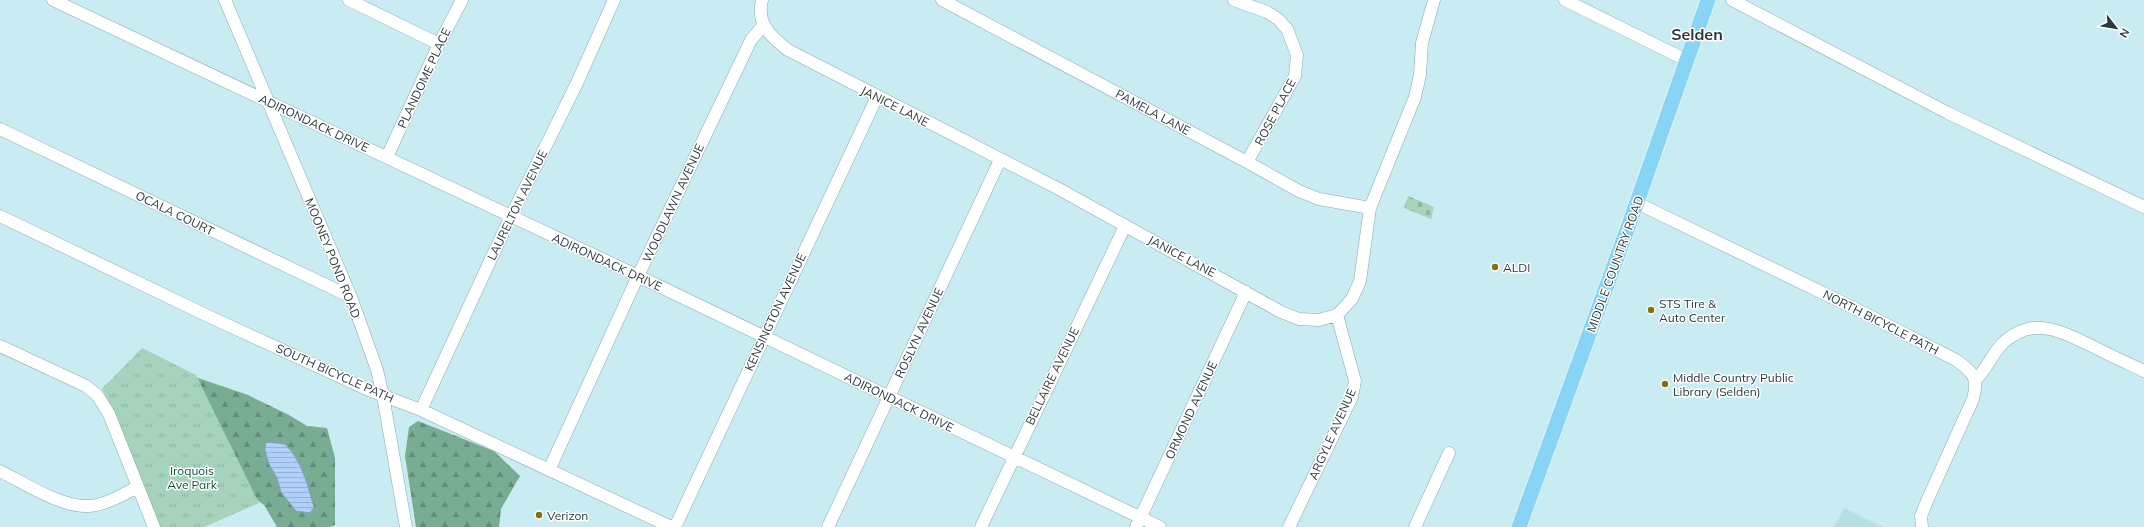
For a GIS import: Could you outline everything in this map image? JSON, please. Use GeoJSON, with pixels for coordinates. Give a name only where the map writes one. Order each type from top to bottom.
{"type":"FeatureCollection","features":[{"type":"Feature","properties":{"kind":"main road","name":"MIDDLE COUNTRY ROAD"},"geometry":{"type":"LineString","coordinates":[[1519,527],[1637,203],[1708,0]]}},
{"type":"Feature","properties":{"kind":"street","name":"ADIRONDACK DRIVE"},"geometry":{"type":"LineString","coordinates":[[53,0],[387,157],[510,218],[638,276],[1013,458],[1138,522],[1160,527]]}},
{"type":"Feature","properties":{"kind":"street","name":"MOONEY POND ROAD"},"geometry":{"type":"LineString","coordinates":[[225,0],[351,297],[377,370],[406,527]]}},
{"type":"Feature","properties":{"kind":"street"},"geometry":{"type":"LineString","coordinates":[[349,0],[440,44]]}},
{"type":"Feature","properties":{"kind":"street","name":"PLANDOME PLACE"},"geometry":{"type":"LineString","coordinates":[[387,157],[462,0]]}},
{"type":"Feature","properties":{"kind":"street","name":"LAURELTON AVENUE"},"geometry":{"type":"LineString","coordinates":[[421,410],[510,218],[577,83],[614,0]]}},
{"type":"Feature","properties":{"kind":"street"},"geometry":{"type":"LineString","coordinates":[[762,0],[760,8],[763,26]]}},
{"type":"Feature","properties":{"kind":"street","name":"PAMELA LANE"},"geometry":{"type":"LineString","coordinates":[[942,0],[1299,191],[1319,199],[1370,208]]}},
{"type":"Feature","properties":{"kind":"street","name":"ROSE PLACE"},"geometry":{"type":"LineString","coordinates":[[1234,0],[1267,12],[1278,19],[1287,29],[1297,56],[1295,76],[1247,162]]}},
{"type":"Feature","properties":{"kind":"street"},"geometry":{"type":"LineString","coordinates":[[1336,315],[1352,299],[1360,281],[1370,208],[1415,97],[1420,75],[1422,43],[1434,0]]}},
{"type":"Feature","properties":{"kind":"street"},"geometry":{"type":"LineString","coordinates":[[1565,0],[1686,60]]}},
{"type":"Feature","properties":{"kind":"street"},"geometry":{"type":"LineString","coordinates":[[1732,0],[1948,113],[2144,207]]}},
{"type":"Feature","properties":{"kind":"street","name":"JANICE LANE"},"geometry":{"type":"LineString","coordinates":[[763,26],[774,40],[788,50],[1000,160],[1299,319],[1319,320],[1336,315]]}},
{"type":"Feature","properties":{"kind":"street","name":"WOODLAWN AVENUE"},"geometry":{"type":"LineString","coordinates":[[549,470],[638,276],[751,40],[763,26]]}},
{"type":"Feature","properties":{"kind":"street","name":"KENSINGTON AVENUE"},"geometry":{"type":"LineString","coordinates":[[674,527],[876,97]]}},
{"type":"Feature","properties":{"kind":"street","name":"OCALA COURT"},"geometry":{"type":"LineString","coordinates":[[0,129],[351,297]]}},
{"type":"Feature","properties":{"kind":"street","name":"ROSLYN AVENUE"},"geometry":{"type":"LineString","coordinates":[[828,527],[1000,160]]}},
{"type":"Feature","properties":{"kind":"street","name":"NORTH BICYCLE PATH"},"geometry":{"type":"LineString","coordinates":[[1637,203],[1858,310],[1956,360],[1970,369],[1975,380]]}},
{"type":"Feature","properties":{"kind":"street","name":"SOUTH BICYCLE PATH"},"geometry":{"type":"LineString","coordinates":[[0,216],[208,316],[383,396],[421,410],[671,527]]}},
{"type":"Feature","properties":{"kind":"street","name":"BELLAIRE AVENUE"},"geometry":{"type":"LineString","coordinates":[[981,527],[1125,226]]}},
{"type":"Feature","properties":{"kind":"street","name":"ORMOND AVENUE"},"geometry":{"type":"LineString","coordinates":[[1138,522],[1246,292]]}},
{"type":"Feature","properties":{"kind":"street","name":"ARGYLE AVENUE"},"geometry":{"type":"LineString","coordinates":[[1289,527],[1352,397],[1356,381],[1336,315]]}},
{"type":"Feature","properties":{"kind":"street"},"geometry":{"type":"LineString","coordinates":[[1922,527],[1921,516],[1926,501],[1973,399],[1976,388],[1975,380],[1983,374],[1992,357],[2002,344],[2025,329],[2053,329],[2144,372]]}},
{"type":"Feature","properties":{"kind":"street"},"geometry":{"type":"LineString","coordinates":[[0,346],[86,386],[97,395],[109,414],[154,527]]}},
{"type":"Feature","properties":{"kind":"street"},"geometry":{"type":"LineString","coordinates":[[1415,527],[1449,453]]}},
{"type":"Feature","properties":{"kind":"street"},"geometry":{"type":"LineString","coordinates":[[0,471],[58,499],[77,505],[88,506],[101,503],[137,487]]}},
{"type":"Feature","properties":{"kind":"shaded area"},"geometry":{"type":"Polygon","coordinates":[[[266,442],[285,444],[296,458],[306,481],[314,507],[310,513],[296,511],[281,492],[277,478],[269,464],[265,450],[266,442]]]}},
{"type":"Feature","properties":{"kind":"shaded area"},"geometry":{"type":"Polygon","coordinates":[[[1844,508],[1883,527],[1834,527],[1844,508]]]}},
{"type":"Feature","properties":{"kind":"green space"},"geometry":{"type":"Polygon","coordinates":[[[1408,196],[1434,207],[1431,219],[1404,208],[1408,196]]]}},
{"type":"Feature","properties":{"kind":"green space","name":"Iroquois Ave Park"},"geometry":{"type":"Polygon","coordinates":[[[142,348],[196,375],[259,503],[204,527],[159,527],[115,413],[102,389],[142,348]]]}},
{"type":"Feature","properties":{"kind":"green space"},"geometry":{"type":"Polygon","coordinates":[[[167,371],[198,378],[248,395],[289,415],[307,426],[327,428],[335,458],[335,525],[330,527],[277,527],[264,505],[257,500],[121,417],[104,386],[114,379],[167,371]]]}},
{"type":"Feature","properties":{"kind":"green space"},"geometry":{"type":"Polygon","coordinates":[[[418,421],[494,451],[520,476],[501,509],[499,527],[416,527],[405,456],[409,427],[418,421]]]}},
{"type":"Feature","properties":{"kind":"place","name":"ALDI"},"geometry":{"type":"Point","coordinates":[1495,267]}},
{"type":"Feature","properties":{"kind":"place","name":"STS Tire & Auto Center"},"geometry":{"type":"Point","coordinates":[1651,310]}},
{"type":"Feature","properties":{"kind":"place","name":"Middle Country Public Library (Selden)"},"geometry":{"type":"Point","coordinates":[1665,384]}},
{"type":"Feature","properties":{"kind":"place","name":"Verizon"},"geometry":{"type":"Point","coordinates":[539,515]}},
{"type":"Feature","properties":{"kind":"district","name":"Selden"},"geometry":{"type":"Point","coordinates":[1697,34]}}]}
